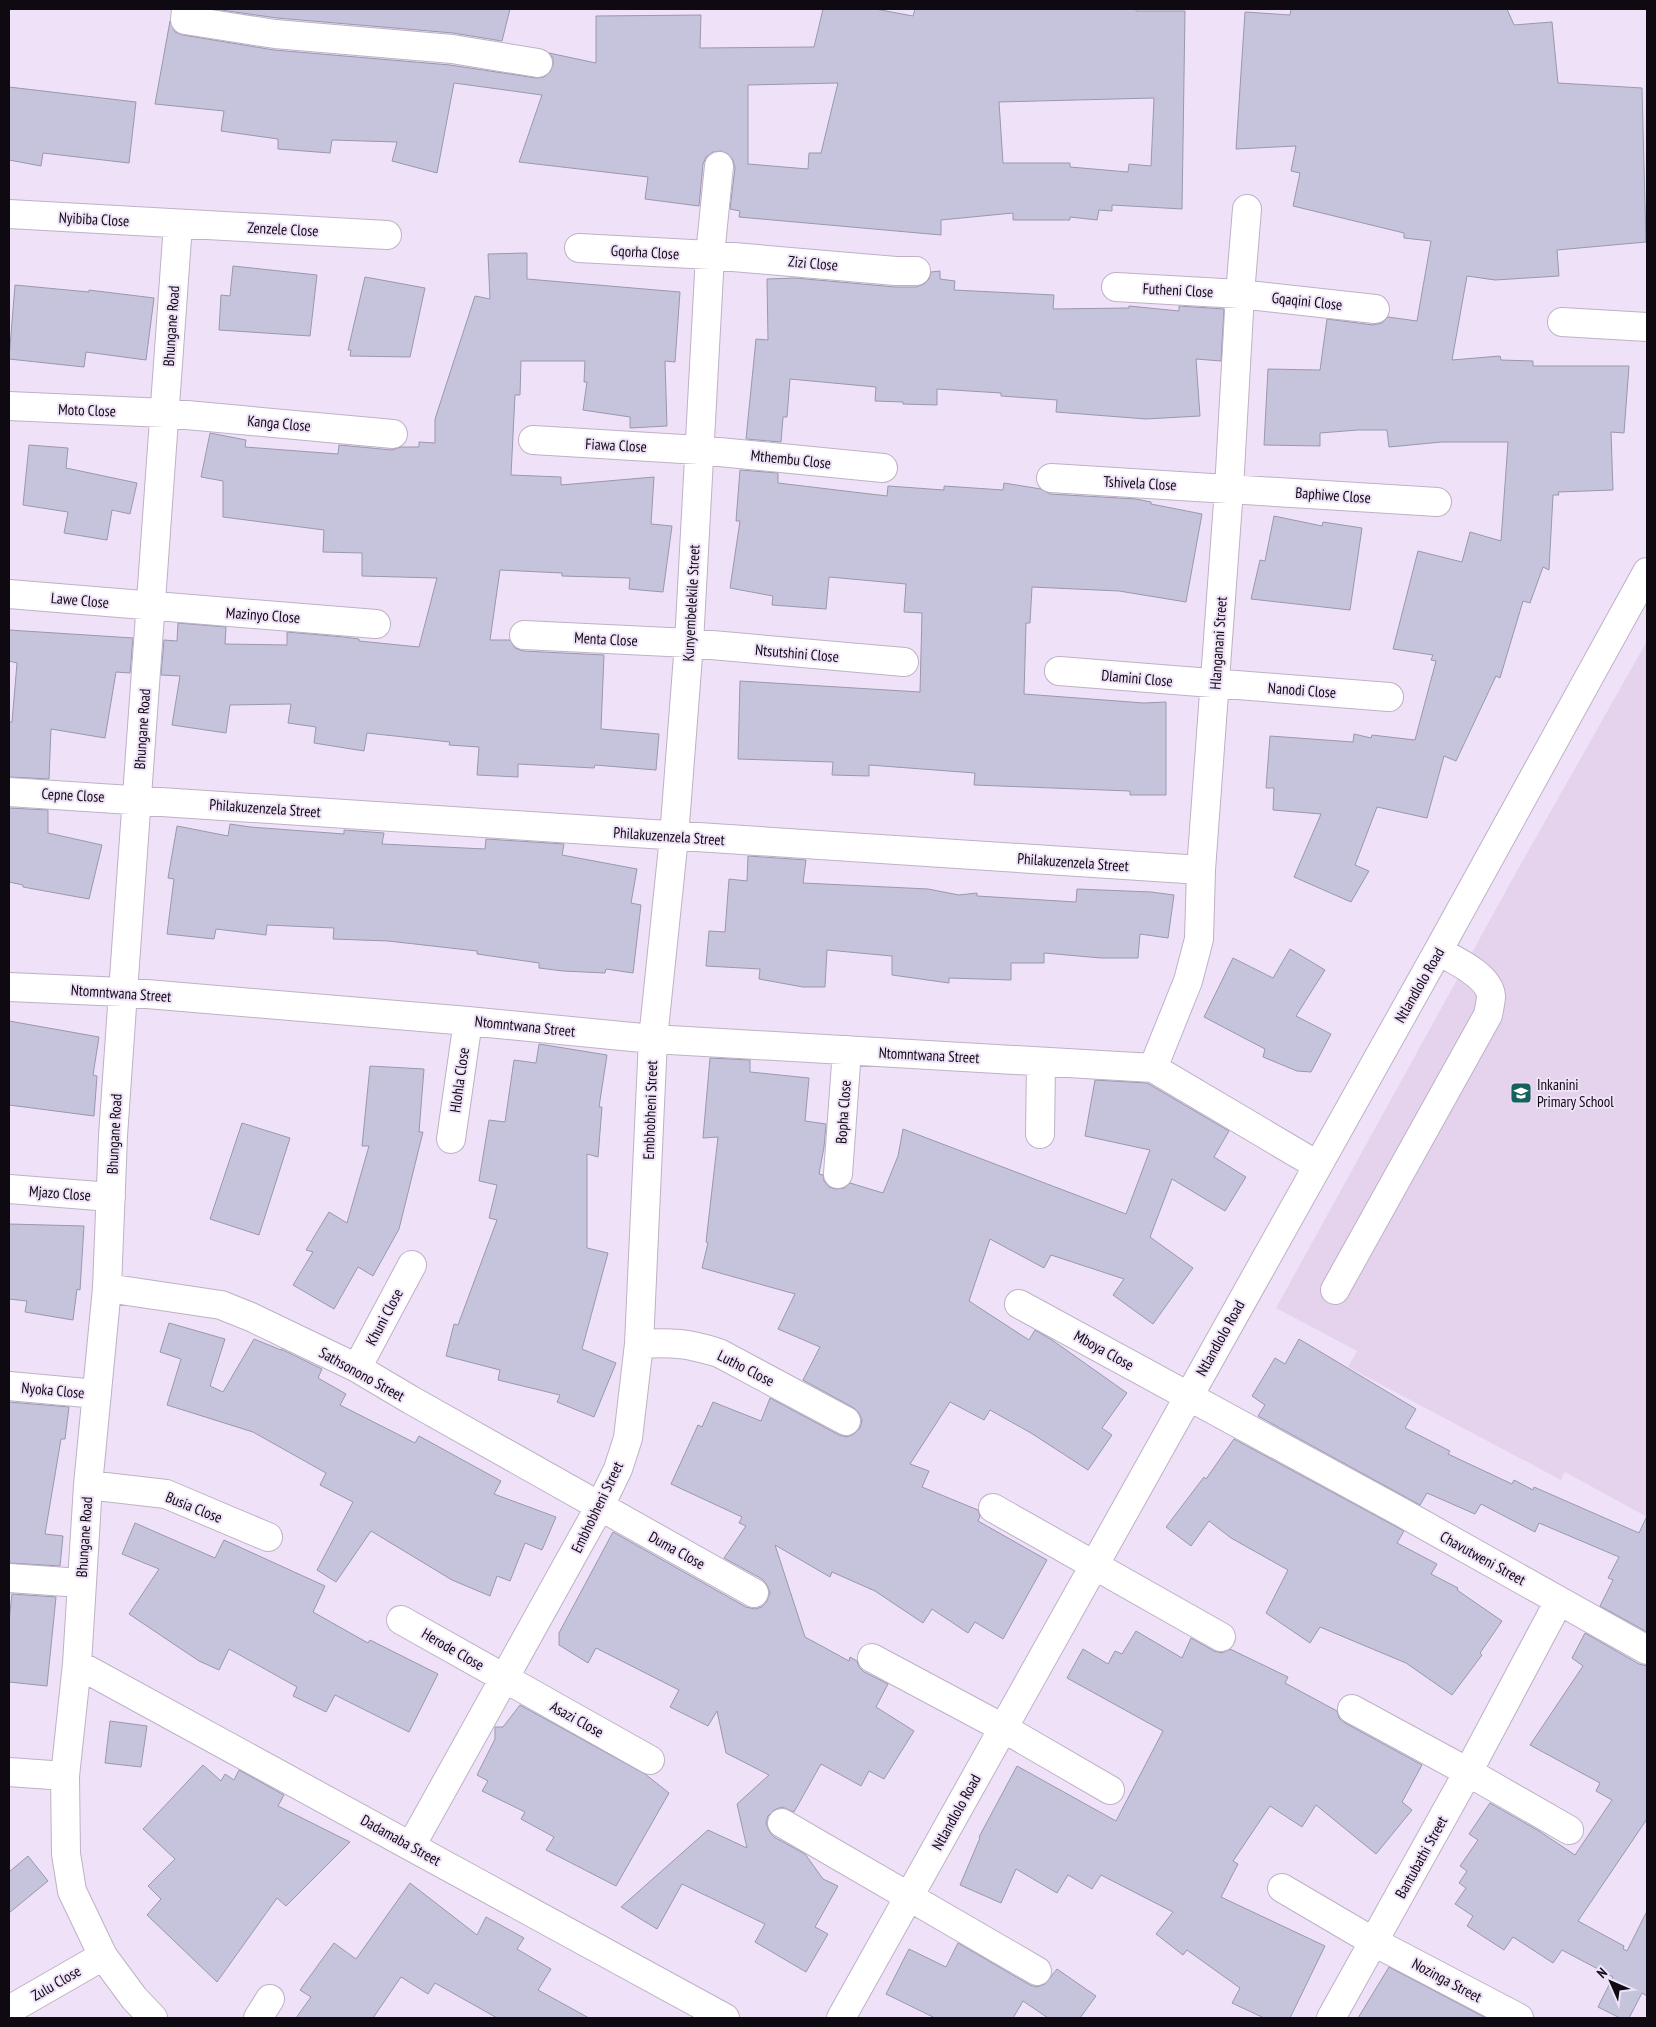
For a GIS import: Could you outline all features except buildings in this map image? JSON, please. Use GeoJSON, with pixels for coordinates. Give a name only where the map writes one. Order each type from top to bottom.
{"type":"FeatureCollection","features":[{"type":"Feature","properties":{"kind":"street"},"geometry":{"type":"LineString","coordinates":[[186,9],[185,20],[275,34],[452,49],[538,63]]}},
{"type":"Feature","properties":{"kind":"street","name":"Kunyembelekile Street"},"geometry":{"type":"LineString","coordinates":[[653,1039],[674,837],[689,643],[710,255],[719,166]]}},
{"type":"Feature","properties":{"kind":"street","name":"Hlanganani Street"},"geometry":{"type":"LineString","coordinates":[[1153,1068],[1188,981],[1199,938],[1201,870],[1247,209]]}},
{"type":"Feature","properties":{"kind":"street","name":"Nyibiba Close"},"geometry":{"type":"LineString","coordinates":[[9,214],[178,224]]}},
{"type":"Feature","properties":{"kind":"street","name":"Zenzele Close"},"geometry":{"type":"LineString","coordinates":[[178,224],[387,235]]}},
{"type":"Feature","properties":{"kind":"street","name":"Bhungane Road"},"geometry":{"type":"LineString","coordinates":[[153,2018],[134,1998],[103,1956],[72,1891],[66,1854],[65,1776],[77,1664],[88,1485],[107,1288],[123,992],[178,224]]}},
{"type":"Feature","properties":{"kind":"street","name":"Gqorha Close"},"geometry":{"type":"LineString","coordinates":[[579,248],[710,255]]}},
{"type":"Feature","properties":{"kind":"street","name":"Zizi Close"},"geometry":{"type":"LineString","coordinates":[[710,255],[916,271]]}},
{"type":"Feature","properties":{"kind":"street","name":"Futheni Close"},"geometry":{"type":"LineString","coordinates":[[1116,287],[1240,294]]}},
{"type":"Feature","properties":{"kind":"street","name":"Gqaqini Close"},"geometry":{"type":"LineString","coordinates":[[1240,294],[1375,309]]}},
{"type":"Feature","properties":{"kind":"street"},"geometry":{"type":"LineString","coordinates":[[1562,322],[1647,327]]}},
{"type":"Feature","properties":{"kind":"street","name":"Moto Close"},"geometry":{"type":"LineString","coordinates":[[9,406],[165,413]]}},
{"type":"Feature","properties":{"kind":"street","name":"Kanga Close"},"geometry":{"type":"LineString","coordinates":[[165,413],[393,434]]}},
{"type":"Feature","properties":{"kind":"street","name":"Fiawa Close"},"geometry":{"type":"LineString","coordinates":[[534,440],[699,450]]}},
{"type":"Feature","properties":{"kind":"street","name":"Mthembu Close"},"geometry":{"type":"LineString","coordinates":[[699,450],[883,468]]}},
{"type":"Feature","properties":{"kind":"street","name":"Tshivela Close"},"geometry":{"type":"LineString","coordinates":[[1051,478],[1229,489]]}},
{"type":"Feature","properties":{"kind":"street","name":"Baphiwe Close"},"geometry":{"type":"LineString","coordinates":[[1229,489],[1437,502]]}},
{"type":"Feature","properties":{"kind":"street","name":"Ntlandlolo Road"},"geometry":{"type":"LineString","coordinates":[[841,2018],[1647,576]]}},
{"type":"Feature","properties":{"kind":"street","name":"Lawe Close"},"geometry":{"type":"LineString","coordinates":[[9,594],[151,606]]}},
{"type":"Feature","properties":{"kind":"street","name":"Mazinyo Close"},"geometry":{"type":"LineString","coordinates":[[151,606],[376,624]]}},
{"type":"Feature","properties":{"kind":"street","name":"Menta Close"},"geometry":{"type":"LineString","coordinates":[[524,634],[689,643]]}},
{"type":"Feature","properties":{"kind":"street","name":"Ntsutshini Close"},"geometry":{"type":"LineString","coordinates":[[689,643],[904,662]]}},
{"type":"Feature","properties":{"kind":"street","name":"Dlamini Close"},"geometry":{"type":"LineString","coordinates":[[1059,672],[1215,684]]}},
{"type":"Feature","properties":{"kind":"street","name":"Nanodi Close"},"geometry":{"type":"LineString","coordinates":[[1215,684],[1389,697]]}},
{"type":"Feature","properties":{"kind":"street","name":"Cepne Close"},"geometry":{"type":"LineString","coordinates":[[9,792],[136,799]]}},
{"type":"Feature","properties":{"kind":"street","name":"Philakuzenzela Street"},"geometry":{"type":"LineString","coordinates":[[136,799],[674,837],[1201,870]]}},
{"type":"Feature","properties":{"kind":"street"},"geometry":{"type":"LineString","coordinates":[[1334,1290],[1488,1015],[1491,995],[1482,980],[1466,966],[1438,951]]}},
{"type":"Feature","properties":{"kind":"street","name":"Ntomntwana Street"},"geometry":{"type":"LineString","coordinates":[[9,987],[123,992],[468,1021],[653,1039],[1153,1068],[1318,1164]]}},
{"type":"Feature","properties":{"kind":"street","name":"Hlohla Close"},"geometry":{"type":"LineString","coordinates":[[451,1139],[468,1021]]}},
{"type":"Feature","properties":{"kind":"street","name":"Embhobheni Street"},"geometry":{"type":"LineString","coordinates":[[411,1846],[600,1506],[618,1469],[628,1438],[640,1344],[653,1039]]}},
{"type":"Feature","properties":{"kind":"street","name":"Bopha Close"},"geometry":{"type":"LineString","coordinates":[[838,1174],[848,1050]]}},
{"type":"Feature","properties":{"kind":"street"},"geometry":{"type":"LineString","coordinates":[[1040,1134],[1041,1062]]}},
{"type":"Feature","properties":{"kind":"street","name":"Mjazo Close"},"geometry":{"type":"LineString","coordinates":[[9,1189],[111,1197]]}},
{"type":"Feature","properties":{"kind":"street","name":"Khuni Close"},"geometry":{"type":"LineString","coordinates":[[357,1368],[412,1265]]}},
{"type":"Feature","properties":{"kind":"street","name":"Sathsonono Street"},"geometry":{"type":"LineString","coordinates":[[107,1288],[221,1305],[251,1317],[357,1368],[600,1506]]}},
{"type":"Feature","properties":{"kind":"street","name":"Mboya Close"},"geometry":{"type":"LineString","coordinates":[[1019,1304],[1188,1396]]}},
{"type":"Feature","properties":{"kind":"street","name":"Lutho Close"},"geometry":{"type":"LineString","coordinates":[[640,1344],[674,1342],[719,1353],[846,1421]]}},
{"type":"Feature","properties":{"kind":"street","name":"Nyoka Close"},"geometry":{"type":"LineString","coordinates":[[9,1386],[97,1394]]}},
{"type":"Feature","properties":{"kind":"street","name":"Chavutweni Street"},"geometry":{"type":"LineString","coordinates":[[1188,1396],[1647,1650]]}},
{"type":"Feature","properties":{"kind":"street","name":"Busia Close"},"geometry":{"type":"LineString","coordinates":[[88,1485],[166,1494],[268,1537]]}},
{"type":"Feature","properties":{"kind":"street","name":"Duma Close"},"geometry":{"type":"LineString","coordinates":[[600,1506],[754,1593]]}},
{"type":"Feature","properties":{"kind":"street"},"geometry":{"type":"LineString","coordinates":[[992,1508],[1221,1637]]}},
{"type":"Feature","properties":{"kind":"street"},"geometry":{"type":"LineString","coordinates":[[9,1578],[81,1583]]}},
{"type":"Feature","properties":{"kind":"street","name":"Bantubathi Street"},"geometry":{"type":"LineString","coordinates":[[1331,2018],[1468,1772],[1559,1601]]}},
{"type":"Feature","properties":{"kind":"street","name":"Herode Close"},"geometry":{"type":"LineString","coordinates":[[401,1620],[505,1678]]}},
{"type":"Feature","properties":{"kind":"street"},"geometry":{"type":"LineString","coordinates":[[872,1658],[1003,1728],[1110,1790]]}},
{"type":"Feature","properties":{"kind":"street","name":"Dadamaba Street"},"geometry":{"type":"LineString","coordinates":[[77,1664],[725,2018]]}},
{"type":"Feature","properties":{"kind":"street","name":"Asazi Close"},"geometry":{"type":"LineString","coordinates":[[505,1678],[650,1760]]}},
{"type":"Feature","properties":{"kind":"street"},"geometry":{"type":"LineString","coordinates":[[1352,1709],[1569,1830]]}},
{"type":"Feature","properties":{"kind":"street"},"geometry":{"type":"LineString","coordinates":[[9,1772],[65,1776]]}},
{"type":"Feature","properties":{"kind":"street"},"geometry":{"type":"LineString","coordinates":[[782,1823],[1037,1971]]}},
{"type":"Feature","properties":{"kind":"street"},"geometry":{"type":"LineString","coordinates":[[1282,1888],[1374,1942]]}},
{"type":"Feature","properties":{"kind":"street","name":"Nozinga Street"},"geometry":{"type":"LineString","coordinates":[[1374,1942],[1520,2018]]}},
{"type":"Feature","properties":{"kind":"street","name":"Zulu Close"},"geometry":{"type":"LineString","coordinates":[[9,2010],[103,1956]]}},
{"type":"Feature","properties":{"kind":"shaded area","name":"Inkanini Primary School"},"geometry":{"type":"Polygon","coordinates":[[[1647,641],[1647,1517],[1565,1472],[1561,1480],[1348,1367],[1357,1351],[1276,1308],[1513,878],[1647,641]]]}},
{"type":"Feature","properties":{"kind":"place","name":"Inkanini Primary School"},"geometry":{"type":"Point","coordinates":[1521,1093]}}]}
